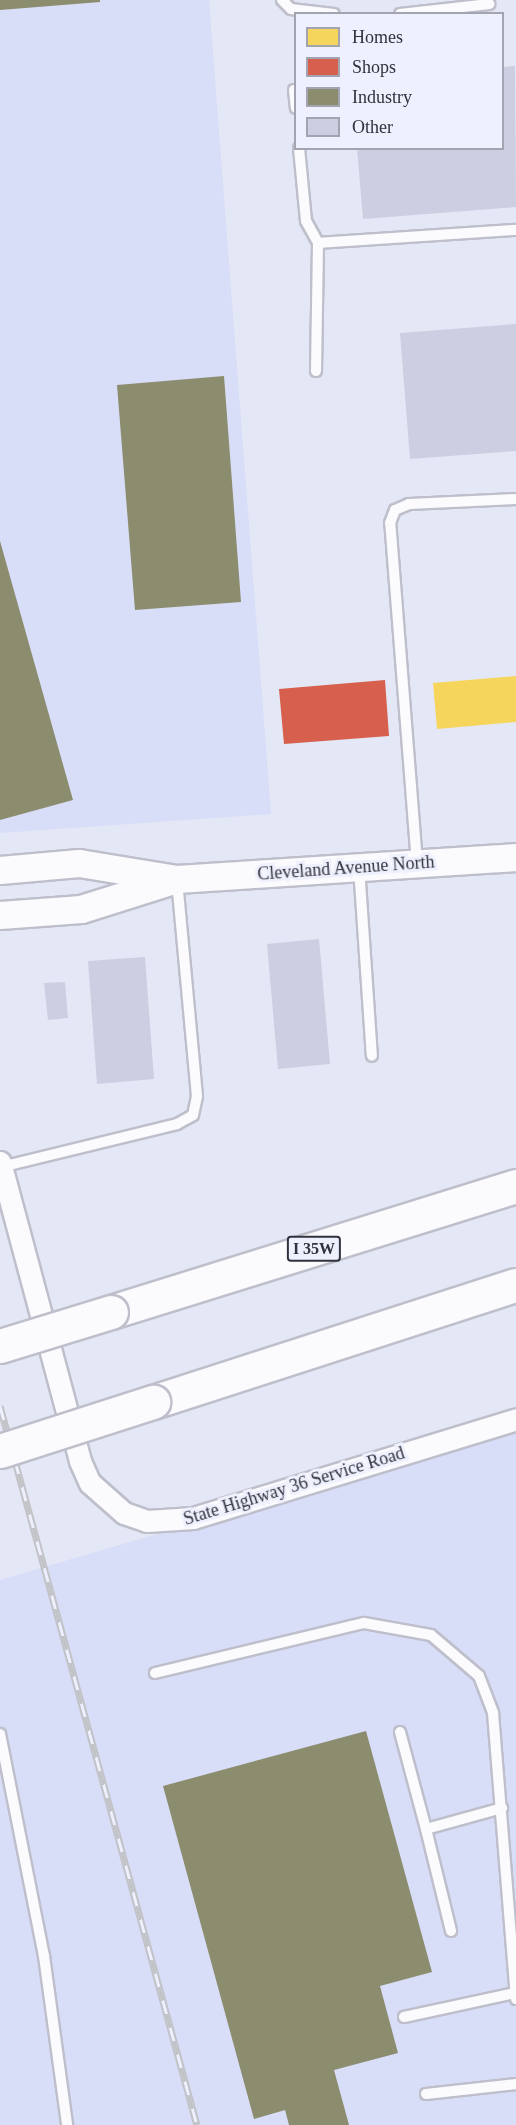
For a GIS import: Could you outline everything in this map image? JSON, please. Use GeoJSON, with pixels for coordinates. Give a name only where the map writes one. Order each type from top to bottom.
{"type":"FeatureCollection","features":[{"type":"Feature","properties":{"kind":"highway","name":"I 35W"},"geometry":{"type":"LineString","coordinates":[[0,1346],[516,1186]]}},
{"type":"Feature","properties":{"kind":"highway"},"geometry":{"type":"LineString","coordinates":[[0,1451],[516,1285]]}},
{"type":"Feature","properties":{"kind":"street","name":"Cleveland Avenue North"},"geometry":{"type":"LineString","coordinates":[[0,870],[79,863],[177,879],[516,857]]}},
{"type":"Feature","properties":{"kind":"street","name":"Cleveland Avenue North"},"geometry":{"type":"LineString","coordinates":[[0,915],[81,909],[177,879]]}},
{"type":"Feature","properties":{"kind":"street","name":"State Highway 36 Service Road"},"geometry":{"type":"LineString","coordinates":[[1,1165],[80,1461],[97,1492],[124,1513],[147,1521],[193,1518],[516,1419]]}},
{"type":"Feature","properties":{"kind":"lane"},"geometry":{"type":"LineString","coordinates":[[282,0],[291,9],[317,12]]}},
{"type":"Feature","properties":{"kind":"lane"},"geometry":{"type":"LineString","coordinates":[[418,12],[489,4]]}},
{"type":"Feature","properties":{"kind":"lane"},"geometry":{"type":"LineString","coordinates":[[299,150],[306,221],[318,243],[316,370]]}},
{"type":"Feature","properties":{"kind":"lane"},"geometry":{"type":"LineString","coordinates":[[318,243],[516,231]]}},
{"type":"Feature","properties":{"kind":"lane"},"geometry":{"type":"LineString","coordinates":[[417,864],[390,523],[395,510],[409,504],[516,499]]}},
{"type":"Feature","properties":{"kind":"lane"},"geometry":{"type":"LineString","coordinates":[[359,867],[372,1056]]}},
{"type":"Feature","properties":{"kind":"lane"},"geometry":{"type":"LineString","coordinates":[[1,1165],[177,1125],[193,1115],[197,1096],[177,879]]}},
{"type":"Feature","properties":{"kind":"lane"},"geometry":{"type":"LineString","coordinates":[[155,1673],[364,1623],[431,1635],[479,1676],[493,1713],[516,1999]]}},
{"type":"Feature","properties":{"kind":"lane"},"geometry":{"type":"LineString","coordinates":[[400,1732],[451,1931]]}},
{"type":"Feature","properties":{"kind":"lane"},"geometry":{"type":"LineString","coordinates":[[0,1734],[44,1956],[67,2125]]}},
{"type":"Feature","properties":{"kind":"lane"},"geometry":{"type":"LineString","coordinates":[[426,1829],[502,1808]]}},
{"type":"Feature","properties":{"kind":"lane"},"geometry":{"type":"LineString","coordinates":[[404,2017],[515,1993]]}},
{"type":"Feature","properties":{"kind":"lane"},"geometry":{"type":"LineString","coordinates":[[426,2094],[516,2084]]}},
{"type":"Feature","properties":{"kind":"shaded area"},"geometry":{"type":"Polygon","coordinates":[[[0,0],[209,0],[271,814],[0,833],[0,0]]]}},
{"type":"Feature","properties":{"kind":"shaded area"},"geometry":{"type":"Polygon","coordinates":[[[516,1429],[516,2125],[0,2125],[0,1580],[516,1429]]]}},
{"type":"Feature","properties":{"kind":"building: Homes"},"geometry":{"type":"Polygon","coordinates":[[[516,676],[516,722],[437,729],[433,683],[516,676]]]}},
{"type":"Feature","properties":{"kind":"building: Shops"},"geometry":{"type":"Polygon","coordinates":[[[385,680],[389,736],[284,744],[279,689],[385,680]]]}},
{"type":"Feature","properties":{"kind":"building: Industry"},"geometry":{"type":"Polygon","coordinates":[[[0,0],[100,0],[100,2],[0,10],[0,0]]]}},
{"type":"Feature","properties":{"kind":"building: Industry"},"geometry":{"type":"Polygon","coordinates":[[[224,376],[241,602],[135,610],[117,385],[224,376]]]}},
{"type":"Feature","properties":{"kind":"building: Industry"},"geometry":{"type":"Polygon","coordinates":[[[0,541],[73,800],[0,820],[0,541]]]}},
{"type":"Feature","properties":{"kind":"building: Industry"},"geometry":{"type":"Polygon","coordinates":[[[366,1731],[432,1972],[380,1986],[398,2053],[334,2070],[349,2125],[289,2125],[285,2110],[254,2119],[163,1786],[366,1731]]]}},
{"type":"Feature","properties":{"kind":"building: Other"},"geometry":{"type":"Polygon","coordinates":[[[515,66],[516,207],[363,219],[357,150],[504,150],[504,67],[515,66]]]}},
{"type":"Feature","properties":{"kind":"building: Other"},"geometry":{"type":"Polygon","coordinates":[[[516,324],[516,451],[410,459],[400,333],[516,324]]]}},
{"type":"Feature","properties":{"kind":"building: Other"},"geometry":{"type":"Polygon","coordinates":[[[319,939],[330,1064],[278,1069],[267,944],[319,939]]]}},
{"type":"Feature","properties":{"kind":"building: Other"},"geometry":{"type":"Polygon","coordinates":[[[145,957],[154,1079],[97,1084],[88,961],[145,957]]]}},
{"type":"Feature","properties":{"kind":"building: Other"},"geometry":{"type":"Polygon","coordinates":[[[65,982],[68,1018],[48,1020],[44,983],[65,982]]]}},
{"type":"Feature","properties":{"kind":"railway"},"geometry":{"type":"LineString","coordinates":[[0,1406],[197,2125]]}}]}
